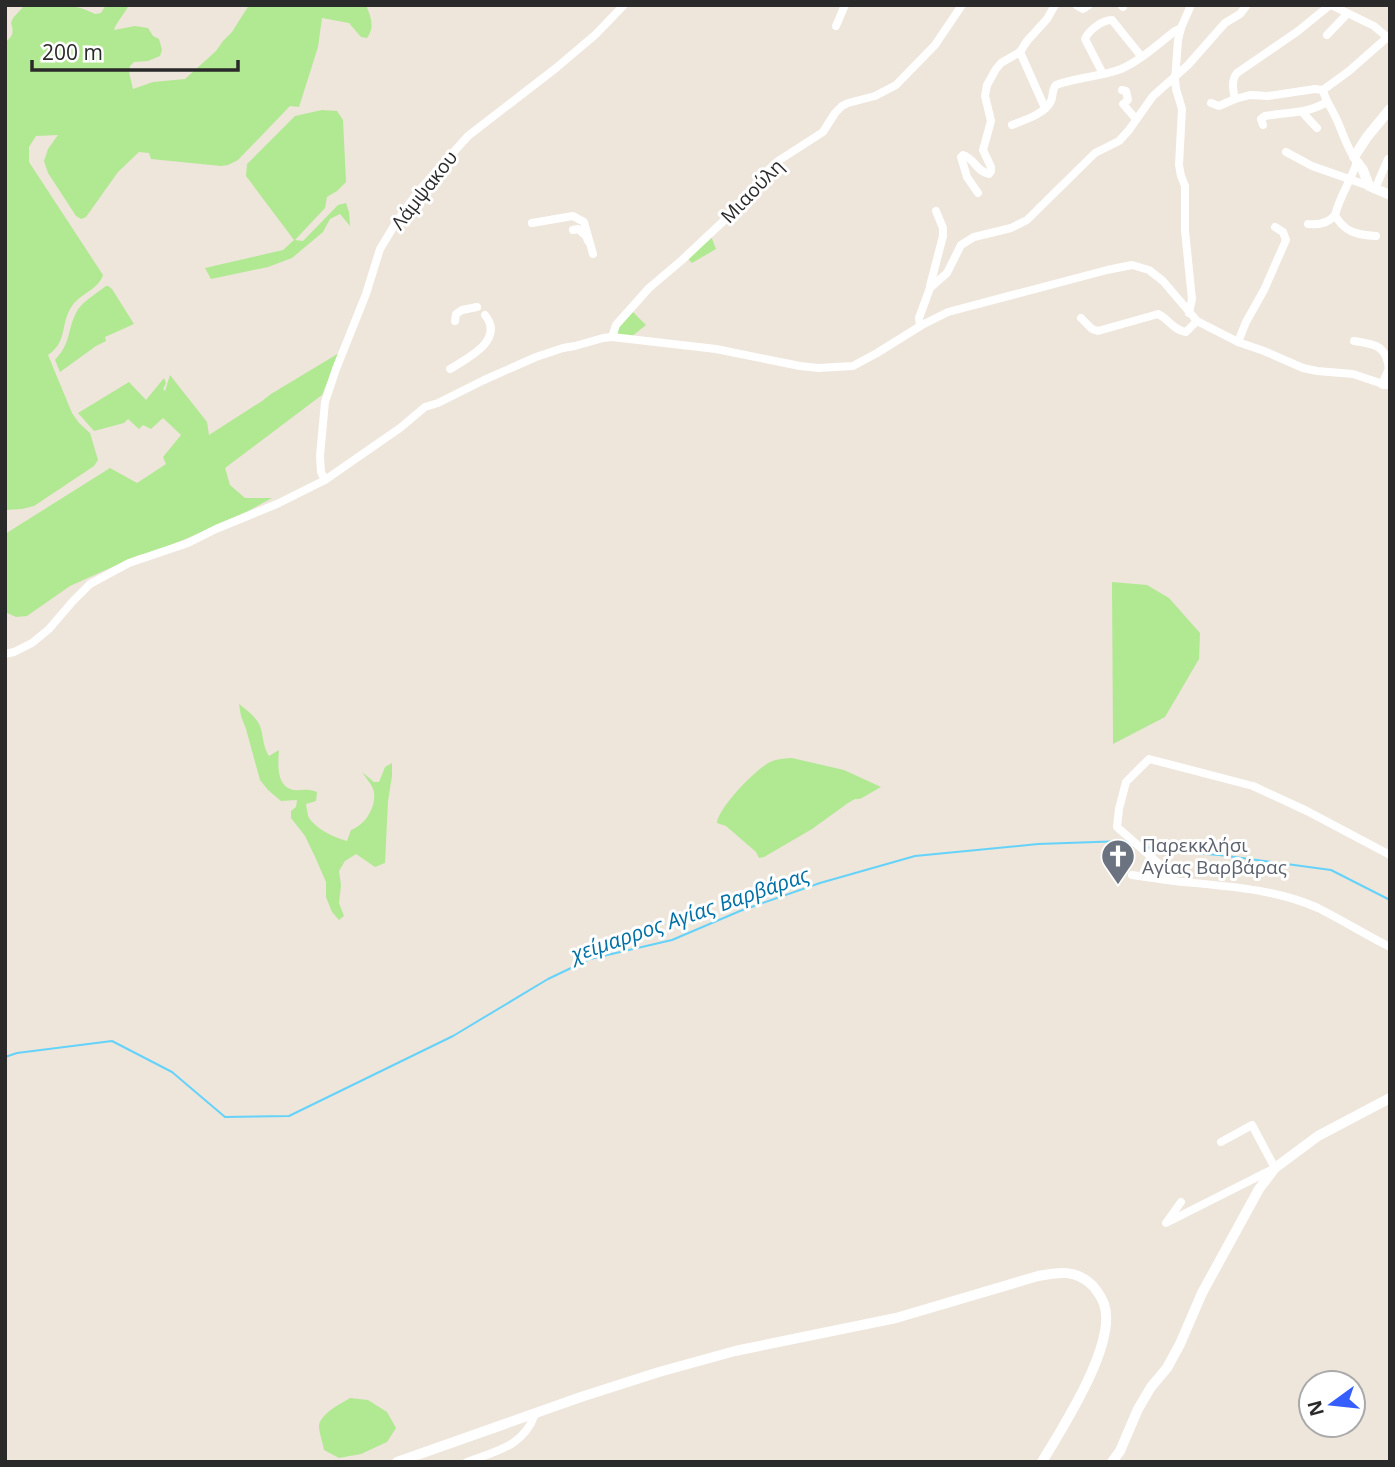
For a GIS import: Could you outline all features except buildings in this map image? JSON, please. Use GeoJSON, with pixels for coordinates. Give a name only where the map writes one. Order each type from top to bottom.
{"type":"FeatureCollection","features":[{"type":"Feature","properties":{"kind":"street","name":"Λάμψακου"},"geometry":{"type":"LineString","coordinates":[[325,481],[321,472],[320,456],[325,402],[380,249],[391,231],[417,193],[468,136],[556,68],[595,35],[624,5]]}},
{"type":"Feature","properties":{"kind":"street"},"geometry":{"type":"LineString","coordinates":[[836,26],[845,5]]}},
{"type":"Feature","properties":{"kind":"street","name":"Μιαούλη"},"geometry":{"type":"LineString","coordinates":[[612,337],[616,325],[649,288],[747,199],[765,173],[778,161],[823,132],[837,110],[845,104],[875,96],[896,85],[935,45],[962,5]]}},
{"type":"Feature","properties":{"kind":"street"},"geometry":{"type":"LineString","coordinates":[[978,192],[967,177],[961,157],[966,155],[982,172],[990,173],[991,167],[983,150],[990,121],[985,96],[987,85],[1001,64],[1020,52],[1055,5]]}},
{"type":"Feature","properties":{"kind":"street"},"geometry":{"type":"LineString","coordinates":[[1076,5],[1083,9],[1089,5]]}},
{"type":"Feature","properties":{"kind":"street"},"geometry":{"type":"LineString","coordinates":[[1189,313],[1192,299],[1185,231],[1186,190],[1179,164],[1182,109],[1175,89],[1175,76],[1181,28],[1191,5]]}},
{"type":"Feature","properties":{"kind":"street"},"geometry":{"type":"LineString","coordinates":[[930,288],[947,272],[964,242],[983,234],[1011,228],[1027,220],[1095,153],[1119,141],[1153,96],[1205,47],[1225,23],[1248,5]]}},
{"type":"Feature","properties":{"kind":"street"},"geometry":{"type":"LineString","coordinates":[[1211,103],[1219,106],[1250,95],[1268,96],[1323,90],[1388,36],[1331,5],[1237,73],[1233,83],[1235,99]]}},
{"type":"Feature","properties":{"kind":"street"},"geometry":{"type":"LineString","coordinates":[[1327,35],[1347,14]]}},
{"type":"Feature","properties":{"kind":"street"},"geometry":{"type":"LineString","coordinates":[[1103,74],[1085,39],[1106,21],[1112,20],[1141,57]]}},
{"type":"Feature","properties":{"kind":"street"},"geometry":{"type":"LineString","coordinates":[[1012,125],[1045,108],[1051,101],[1056,85],[1123,68],[1181,28]]}},
{"type":"Feature","properties":{"kind":"street"},"geometry":{"type":"LineString","coordinates":[[1020,52],[1045,108]]}},
{"type":"Feature","properties":{"kind":"street"},"geometry":{"type":"LineString","coordinates":[[1122,90],[1126,91],[1128,100],[1119,106],[1136,118]]}},
{"type":"Feature","properties":{"kind":"street"},"geometry":{"type":"LineString","coordinates":[[1323,90],[1346,145],[1372,188]]}},
{"type":"Feature","properties":{"kind":"street"},"geometry":{"type":"LineString","coordinates":[[1263,125],[1263,117],[1302,112],[1327,102]]}},
{"type":"Feature","properties":{"kind":"street"},"geometry":{"type":"LineString","coordinates":[[1308,224],[1322,224],[1335,215],[1367,137],[1390,109]]}},
{"type":"Feature","properties":{"kind":"street"},"geometry":{"type":"LineString","coordinates":[[1302,112],[1317,128]]}},
{"type":"Feature","properties":{"kind":"street"},"geometry":{"type":"LineString","coordinates":[[1286,152],[1312,166],[1390,195]]}},
{"type":"Feature","properties":{"kind":"street"},"geometry":{"type":"LineString","coordinates":[[1372,188],[1390,159]]}},
{"type":"Feature","properties":{"kind":"street"},"geometry":{"type":"LineString","coordinates":[[920,326],[919,318],[930,288],[943,236],[943,228],[936,211]]}},
{"type":"Feature","properties":{"kind":"street"},"geometry":{"type":"LineString","coordinates":[[1335,215],[1350,232],[1376,236]]}},
{"type":"Feature","properties":{"kind":"street"},"geometry":{"type":"LineString","coordinates":[[532,223],[573,216],[584,222],[593,254],[586,236],[578,229],[573,230]]}},
{"type":"Feature","properties":{"kind":"street"},"geometry":{"type":"LineString","coordinates":[[1238,342],[1246,322],[1265,290],[1286,240],[1283,232],[1275,227]]}},
{"type":"Feature","properties":{"kind":"street"},"geometry":{"type":"LineString","coordinates":[[5,654],[32,643],[49,629],[81,592],[111,572],[188,542],[325,481],[425,407],[536,357],[603,338],[716,349],[818,368],[853,366],[947,313],[1132,265],[1158,276],[1197,321],[1238,342],[1300,367],[1353,374],[1386,384],[1388,359],[1378,347],[1354,341]]}},
{"type":"Feature","properties":{"kind":"street"},"geometry":{"type":"LineString","coordinates":[[455,321],[456,314],[462,310],[477,307]]}},
{"type":"Feature","properties":{"kind":"street"},"geometry":{"type":"LineString","coordinates":[[1081,318],[1098,331],[1158,314],[1186,332],[1197,321]]}},
{"type":"Feature","properties":{"kind":"street"},"geometry":{"type":"LineString","coordinates":[[450,369],[481,349],[491,337],[491,322],[485,316]]}},
{"type":"Feature","properties":{"kind":"street"},"geometry":{"type":"LineString","coordinates":[[1174,881],[1157,862],[1117,827],[1126,782],[1149,759],[1253,786],[1390,855]]}},
{"type":"Feature","properties":{"kind":"street"},"geometry":{"type":"LineString","coordinates":[[1132,875],[1253,890],[1283,897],[1317,908],[1390,947]]}},
{"type":"Feature","properties":{"kind":"street"},"geometry":{"type":"LineString","coordinates":[[1181,1202],[1166,1223],[1275,1168],[1318,1136],[1390,1098]]}},
{"type":"Feature","properties":{"kind":"street"},"geometry":{"type":"LineString","coordinates":[[1222,1142],[1252,1125],[1275,1168]]}},
{"type":"Feature","properties":{"kind":"street"},"geometry":{"type":"LineString","coordinates":[[1112,1462],[1120,1451],[1138,1409],[1167,1368],[1180,1344],[1202,1293],[1229,1242],[1259,1189],[1275,1168]]}},
{"type":"Feature","properties":{"kind":"street"},"geometry":{"type":"LineString","coordinates":[[397,1462],[618,1384],[735,1351],[896,1318],[1059,1272],[1076,1275],[1097,1290],[1105,1305],[1105,1330],[1094,1366],[1080,1396],[1042,1462]]}},
{"type":"Feature","properties":{"kind":"street"},"geometry":{"type":"LineString","coordinates":[[467,1462],[518,1440],[531,1425],[535,1414]]}},
{"type":"Feature","properties":{"kind":"green space"},"geometry":{"type":"Polygon","coordinates":[[[25,5],[70,6],[95,14],[101,13],[106,5],[129,5],[114,30],[135,26],[148,28],[153,36],[159,39],[162,50],[160,56],[148,61],[134,62],[130,66],[133,89],[153,82],[185,79],[216,51],[249,5],[366,5],[372,26],[367,38],[361,37],[349,23],[322,18],[318,47],[299,107],[290,106],[238,160],[221,166],[151,159],[149,153],[139,152],[118,172],[86,217],[81,219],[76,216],[48,173],[44,161],[48,149],[58,135],[36,136],[29,147],[29,162],[103,275],[98,284],[72,306],[61,338],[48,355],[72,413],[90,433],[98,460],[94,466],[34,506],[5,510],[5,42],[12,34],[13,18],[25,5]]]}},
{"type":"Feature","properties":{"kind":"green space"},"geometry":{"type":"Polygon","coordinates":[[[322,110],[337,111],[343,120],[346,182],[327,197],[325,208],[295,240],[303,241],[338,205],[346,203],[350,226],[340,214],[330,219],[323,232],[292,258],[268,267],[211,279],[205,268],[283,250],[294,240],[246,176],[247,164],[295,116],[322,110]]]}},
{"type":"Feature","properties":{"kind":"green space"},"geometry":{"type":"Polygon","coordinates":[[[711,236],[716,249],[692,263],[688,259],[711,236]]]}},
{"type":"Feature","properties":{"kind":"green space"},"geometry":{"type":"Polygon","coordinates":[[[106,286],[112,289],[134,324],[105,337],[106,341],[60,372],[55,360],[66,342],[78,309],[106,286]]]}},
{"type":"Feature","properties":{"kind":"green space"},"geometry":{"type":"Polygon","coordinates":[[[631,310],[646,325],[631,337],[618,336],[618,327],[631,310]]]}},
{"type":"Feature","properties":{"kind":"green space"},"geometry":{"type":"Polygon","coordinates":[[[339,353],[322,395],[225,468],[230,485],[245,498],[272,498],[190,537],[154,552],[139,555],[70,586],[27,616],[16,617],[5,612],[5,534],[110,468],[137,483],[166,464],[163,457],[181,435],[163,418],[151,429],[143,425],[139,429],[128,419],[124,423],[94,431],[78,413],[129,382],[146,400],[164,378],[165,391],[170,375],[207,422],[209,435],[339,353]]]}},
{"type":"Feature","properties":{"kind":"green space"},"geometry":{"type":"Polygon","coordinates":[[[1112,582],[1147,585],[1169,598],[1200,633],[1199,659],[1165,717],[1113,744],[1112,582]]]}},
{"type":"Feature","properties":{"kind":"green space"},"geometry":{"type":"Polygon","coordinates":[[[239,704],[258,723],[269,756],[279,750],[279,774],[284,784],[294,790],[317,792],[316,801],[306,804],[308,816],[320,828],[337,838],[347,841],[351,830],[361,824],[371,810],[374,792],[362,772],[374,782],[379,782],[385,767],[392,763],[385,863],[375,867],[356,854],[345,861],[339,871],[339,903],[344,916],[339,920],[332,912],[326,897],[326,882],[316,859],[305,836],[291,818],[291,811],[296,807],[297,800],[281,801],[260,780],[239,704]]]}},
{"type":"Feature","properties":{"kind":"green space"},"geometry":{"type":"Polygon","coordinates":[[[792,758],[844,770],[881,787],[848,803],[812,829],[759,858],[756,852],[726,826],[717,823],[719,816],[747,780],[764,766],[775,760],[792,758]]]}},
{"type":"Feature","properties":{"kind":"green space"},"geometry":{"type":"Polygon","coordinates":[[[350,1398],[368,1400],[387,1412],[396,1428],[387,1442],[361,1454],[339,1458],[324,1450],[319,1426],[327,1413],[350,1398]]]}},
{"type":"Feature","properties":{"kind":"waterway","name":"χείμαρρος Αγίας Βαρβάρας"},"geometry":{"type":"LineString","coordinates":[[5,1057],[17,1053],[112,1041],[172,1072],[225,1117],[289,1116],[453,1036],[548,979],[590,959],[672,940],[740,911],[820,883],[915,856],[1038,844],[1130,843]]}},
{"type":"Feature","properties":{"kind":"waterway","name":"χείμαρρος Αγίας Βαρβάρας"},"geometry":{"type":"LineString","coordinates":[[1146,847],[1331,870],[1390,900]]}},
{"type":"Feature","properties":{"kind":"place","name":"Παρεκκλήσι Αγίας Βαρβάρας"},"geometry":{"type":"Point","coordinates":[1118,886]}}]}
